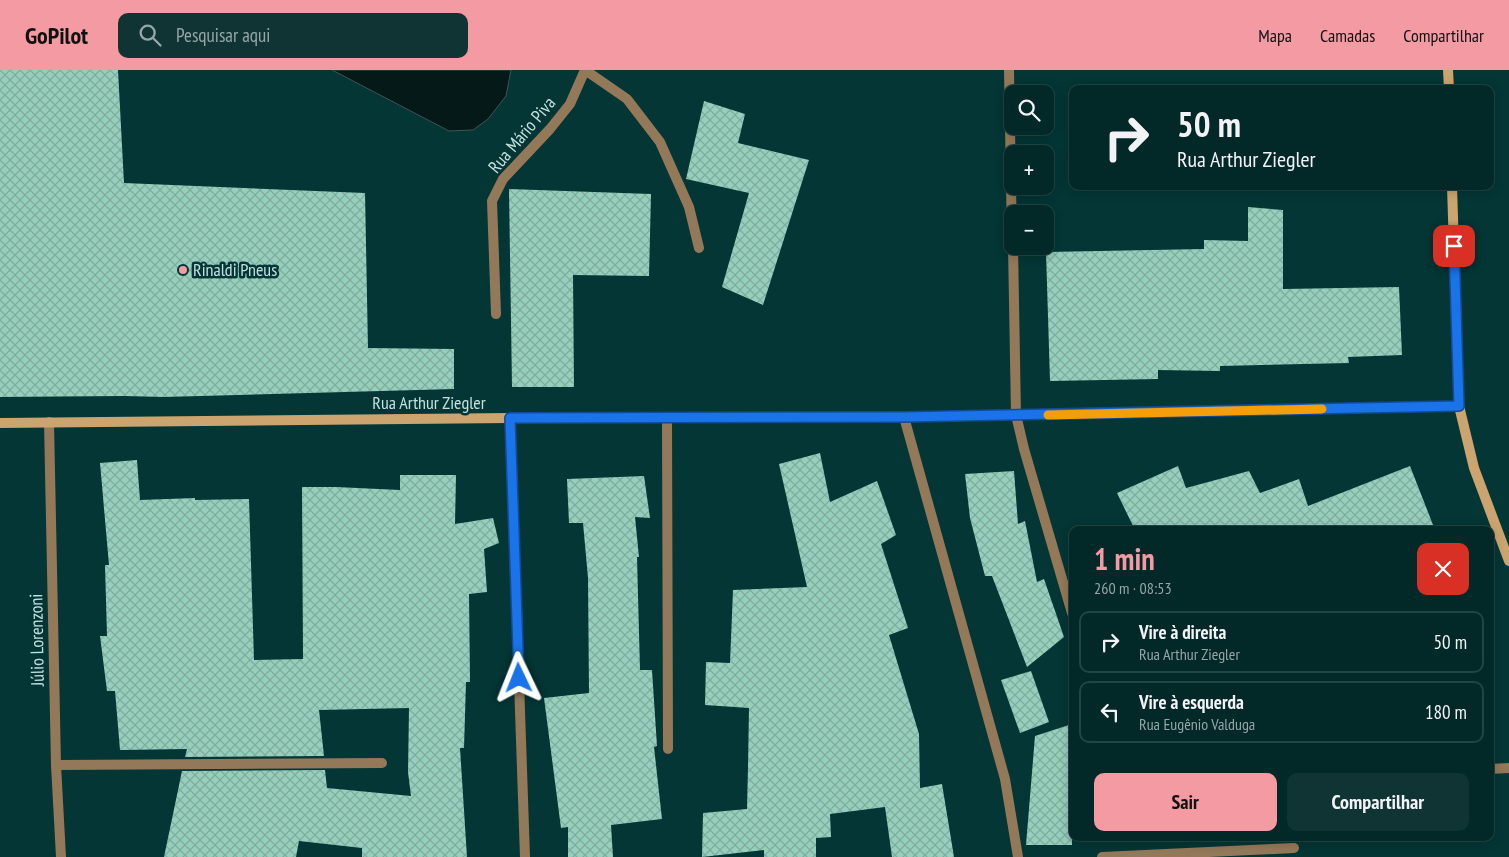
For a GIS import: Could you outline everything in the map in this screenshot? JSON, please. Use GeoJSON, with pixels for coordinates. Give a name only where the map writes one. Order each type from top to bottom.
{"type":"FeatureCollection","features":[{"type":"Feature","properties":{"kind":"street"},"geometry":{"type":"LineString","coordinates":[[585,70],[627,99],[660,142],[689,207],[699,248]]}},
{"type":"Feature","properties":{"kind":"street","name":"Rua Mário Piva"},"geometry":{"type":"LineString","coordinates":[[496,314],[492,201],[503,179],[550,129],[570,104],[585,70]]}},
{"type":"Feature","properties":{"kind":"street"},"geometry":{"type":"LineString","coordinates":[[1009,70],[1011,205]]}},
{"type":"Feature","properties":{"kind":"street"},"geometry":{"type":"LineString","coordinates":[[1448,70],[1449,85]]}},
{"type":"Feature","properties":{"kind":"street"},"geometry":{"type":"LineString","coordinates":[[1452,190],[1459,406],[1474,468],[1509,561]]}},
{"type":"Feature","properties":{"kind":"street"},"geometry":{"type":"LineString","coordinates":[[1013,255],[1016,415],[1024,449],[1069,602]]}},
{"type":"Feature","properties":{"kind":"street","name":"Rua Arthur Ziegler"},"geometry":{"type":"LineString","coordinates":[[0,423],[510,418],[904,417],[1459,406]]}},
{"type":"Feature","properties":{"kind":"street"},"geometry":{"type":"LineString","coordinates":[[904,417],[1005,779],[1018,857]]}},
{"type":"Feature","properties":{"kind":"street"},"geometry":{"type":"LineString","coordinates":[[510,418],[526,857]]}},
{"type":"Feature","properties":{"kind":"street"},"geometry":{"type":"LineString","coordinates":[[667,418],[668,749]]}},
{"type":"Feature","properties":{"kind":"street","name":"Júlio Lorenzoni"},"geometry":{"type":"LineString","coordinates":[[49,422],[56,766],[61,857]]}},
{"type":"Feature","properties":{"kind":"street"},"geometry":{"type":"LineString","coordinates":[[56,766],[382,763]]}},
{"type":"Feature","properties":{"kind":"street"},"geometry":{"type":"LineString","coordinates":[[1494,769],[1509,768]]}},
{"type":"Feature","properties":{"kind":"street"},"geometry":{"type":"LineString","coordinates":[[1102,857],[1294,848]]}},
{"type":"Feature","properties":{"kind":"shaded area"},"geometry":{"type":"Polygon","coordinates":[[[332,70],[511,70],[506,96],[488,119],[473,130],[449,131],[332,70]]]}},
{"type":"Feature","properties":{"kind":"building","name":"Rinaldi Pneus"},"geometry":{"type":"Polygon","coordinates":[[[0,70],[118,70],[124,183],[365,193],[368,348],[454,349],[454,389],[164,397],[0,397],[0,70]]]}},
{"type":"Feature","properties":{"kind":"building"},"geometry":{"type":"Polygon","coordinates":[[[704,101],[745,114],[738,143],[809,160],[763,305],[722,287],[749,193],[686,179],[704,101]]]}},
{"type":"Feature","properties":{"kind":"building"},"geometry":{"type":"Polygon","coordinates":[[[509,189],[651,194],[649,276],[573,275],[574,387],[512,387],[509,189]]]}},
{"type":"Feature","properties":{"kind":"building"},"geometry":{"type":"Polygon","coordinates":[[[1248,207],[1283,210],[1283,289],[1399,287],[1402,355],[1348,357],[1349,363],[1220,366],[1220,371],[1158,370],[1158,379],[1050,381],[1046,255],[1054,255],[1054,252],[1204,249],[1204,240],[1248,241],[1248,207]]]}},
{"type":"Feature","properties":{"kind":"building"},"geometry":{"type":"Polygon","coordinates":[[[820,453],[830,502],[877,481],[896,535],[881,544],[908,628],[889,635],[919,734],[920,788],[942,784],[954,857],[892,857],[885,807],[830,814],[831,837],[816,838],[816,857],[764,857],[764,850],[702,857],[703,813],[747,809],[748,767],[749,708],[705,705],[706,662],[730,663],[733,590],[807,587],[779,464],[820,453]]]}},
{"type":"Feature","properties":{"kind":"building"},"geometry":{"type":"Polygon","coordinates":[[[137,460],[140,500],[249,499],[254,660],[303,659],[302,487],[400,490],[400,475],[456,475],[455,524],[493,518],[499,543],[484,549],[487,592],[469,594],[470,682],[466,682],[464,748],[460,748],[467,857],[362,857],[362,848],[299,841],[296,857],[164,857],[182,771],[325,770],[327,788],[411,796],[408,772],[409,708],[319,710],[324,756],[185,757],[187,749],[120,750],[115,691],[107,691],[100,636],[107,636],[105,565],[109,565],[100,463],[137,460]]]}},
{"type":"Feature","properties":{"kind":"building"},"geometry":{"type":"Polygon","coordinates":[[[1178,466],[1186,488],[1249,471],[1260,493],[1299,479],[1308,506],[1410,466],[1433,526],[1133,526],[1117,493],[1178,466]]]}},
{"type":"Feature","properties":{"kind":"building"},"geometry":{"type":"Polygon","coordinates":[[[1014,471],[1018,524],[1025,521],[1037,582],[1044,579],[1064,637],[1027,667],[992,576],[985,576],[970,518],[965,474],[1014,471]]]}},
{"type":"Feature","properties":{"kind":"building"},"geometry":{"type":"Polygon","coordinates":[[[644,476],[650,518],[635,517],[639,557],[637,557],[640,670],[652,670],[657,746],[654,747],[662,819],[611,825],[613,857],[568,857],[568,827],[561,828],[544,698],[589,693],[588,578],[583,523],[569,523],[567,479],[644,476]]]}},
{"type":"Feature","properties":{"kind":"building"},"geometry":{"type":"Polygon","coordinates":[[[1031,671],[1049,722],[1020,733],[1001,680],[1031,671]]]}},
{"type":"Feature","properties":{"kind":"building"},"geometry":{"type":"Polygon","coordinates":[[[1069,725],[1069,841],[1072,841],[1072,845],[1026,845],[1035,736],[1069,725]]]}},
{"type":"Feature","properties":{"kind":"slow traffic"},"geometry":{"type":"LineString","coordinates":[[1048,415],[1322,409]]}},
{"type":"Feature","properties":{"kind":"place","name":"Rinaldi Pneus"},"geometry":{"type":"Point","coordinates":[183,270]}},
{"type":"Feature","properties":{"kind":"route"},"geometry":{"type":"LineString","coordinates":[[519,678],[510,418],[904,417],[1459,406],[1454,246]]}}]}
